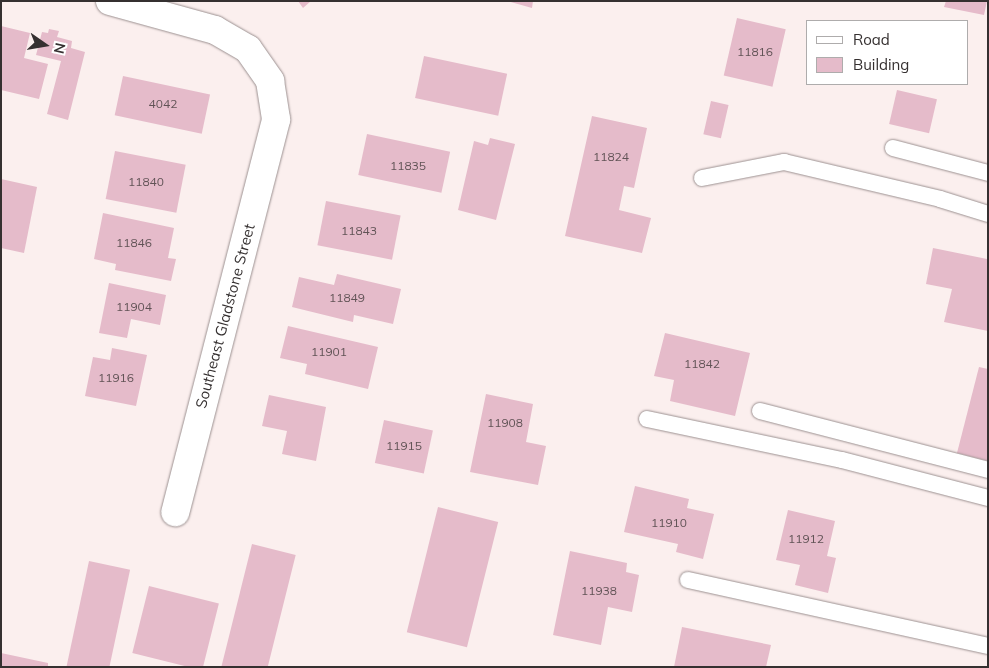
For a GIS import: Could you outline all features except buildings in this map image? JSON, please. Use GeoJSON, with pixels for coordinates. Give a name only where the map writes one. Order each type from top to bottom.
{"type":"FeatureCollection","features":[{"type":"Feature","properties":{"kind":"street","name":"Southeast Gladstone Street"},"geometry":{"type":"LineString","coordinates":[[110,1],[215,30],[248,49],[270,81],[276,120],[175,512]]}},
{"type":"Feature","properties":{"kind":"lane"},"geometry":{"type":"LineString","coordinates":[[893,148],[988,173]]}},
{"type":"Feature","properties":{"kind":"lane"},"geometry":{"type":"LineString","coordinates":[[702,178],[784,162],[940,198],[988,214]]}},
{"type":"Feature","properties":{"kind":"lane"},"geometry":{"type":"LineString","coordinates":[[760,411],[988,470]]}},
{"type":"Feature","properties":{"kind":"lane"},"geometry":{"type":"LineString","coordinates":[[647,419],[842,460],[988,498]]}},
{"type":"Feature","properties":{"kind":"lane"},"geometry":{"type":"LineString","coordinates":[[688,580],[988,646]]}}]}
